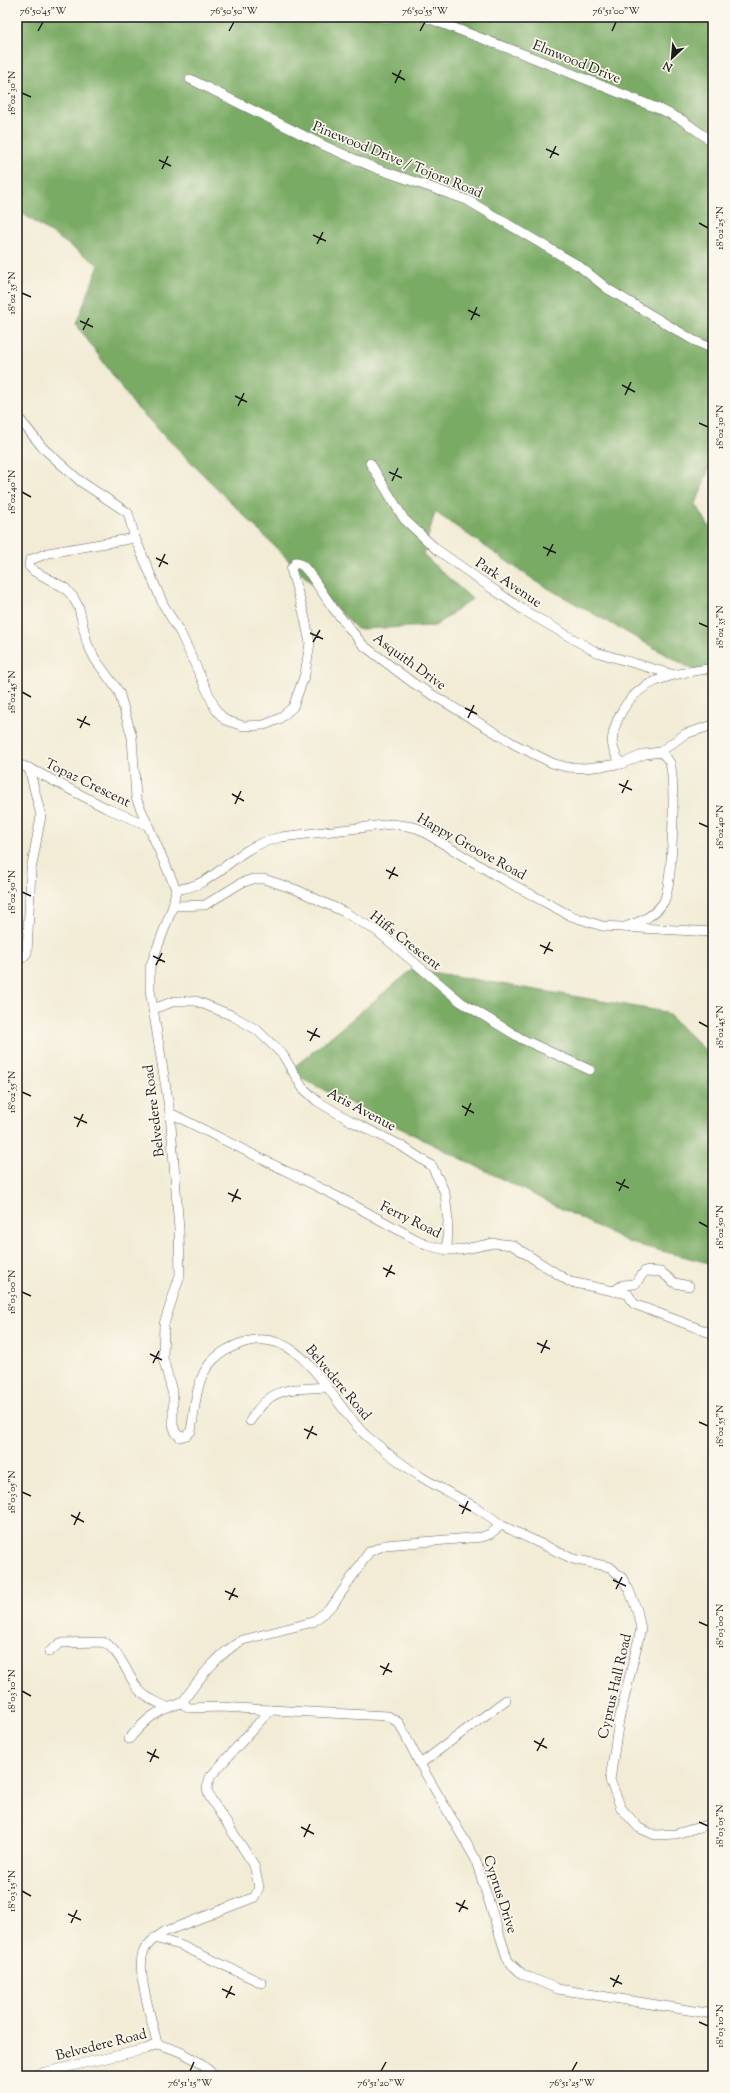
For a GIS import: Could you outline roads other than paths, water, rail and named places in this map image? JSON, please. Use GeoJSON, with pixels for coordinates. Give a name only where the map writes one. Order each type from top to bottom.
{"type":"FeatureCollection","features":[{"type":"Feature","properties":{"kind":"street","name":"Elmwood Drive"},"geometry":{"type":"LineString","coordinates":[[425,17],[531,57],[664,111],[682,120],[713,142]]}},
{"type":"Feature","properties":{"kind":"street","name":"Pinewood Drive / Tojora Road"},"geometry":{"type":"LineString","coordinates":[[190,79],[361,162],[467,200],[579,266],[608,289],[693,340],[713,349]]}},
{"type":"Feature","properties":{"kind":"street"},"geometry":{"type":"LineString","coordinates":[[17,416],[43,448],[80,481],[128,513],[135,538]]}},
{"type":"Feature","properties":{"kind":"street","name":"Park Avenue"},"geometry":{"type":"LineString","coordinates":[[370,463],[404,519],[436,549],[487,585],[525,611],[596,652],[671,674]]}},
{"type":"Feature","properties":{"kind":"street","name":"Asquith Drive"},"geometry":{"type":"LineString","coordinates":[[135,538],[163,604],[181,634],[216,710],[226,720],[243,726],[264,725],[279,719],[293,707],[305,674],[310,643],[304,614],[291,569],[296,562],[303,566],[310,574],[333,608],[363,645],[413,683],[514,744],[552,763],[566,767],[585,768],[621,764],[645,754],[660,752]]}},
{"type":"Feature","properties":{"kind":"street","name":"Belvedere Road"},"geometry":{"type":"LineString","coordinates":[[135,538],[48,553],[34,557],[30,560],[29,566],[65,588],[73,597],[79,608],[87,643],[95,659],[119,692],[132,737],[136,798],[147,825],[168,867],[176,889],[173,906],[150,967],[150,990],[170,1113],[179,1229],[180,1275],[164,1324],[163,1358],[173,1395],[173,1425],[176,1433],[180,1437],[187,1435],[191,1431],[196,1390],[208,1366],[224,1350],[242,1343],[262,1341],[278,1343],[293,1349],[305,1360],[367,1436],[389,1454],[423,1478],[484,1511],[501,1525]]}},
{"type":"Feature","properties":{"kind":"street"},"geometry":{"type":"LineString","coordinates":[[621,764],[612,750],[613,732],[620,711],[632,696],[641,688],[671,674],[713,668]]}},
{"type":"Feature","properties":{"kind":"street"},"geometry":{"type":"LineString","coordinates":[[625,927],[650,918],[664,902],[669,886],[673,806],[670,764],[660,752],[685,734],[713,725]]}},
{"type":"Feature","properties":{"kind":"street","name":"Topaz Crescent"},"geometry":{"type":"LineString","coordinates":[[17,764],[29,768],[75,793],[147,825]]}},
{"type":"Feature","properties":{"kind":"street"},"geometry":{"type":"LineString","coordinates":[[17,958],[22,958],[26,953],[31,870],[41,816],[29,768]]}},
{"type":"Feature","properties":{"kind":"street","name":"Happy Groove Road"},"geometry":{"type":"LineString","coordinates":[[176,889],[196,886],[246,851],[265,841],[281,837],[392,824],[417,828],[495,875],[571,916],[602,926],[713,932]]}},
{"type":"Feature","properties":{"kind":"street","name":"Hiffs Crescent"},"geometry":{"type":"LineString","coordinates":[[173,906],[205,905],[241,883],[253,879],[264,879],[297,890],[344,912],[377,931],[461,1002],[522,1040],[590,1070]]}},
{"type":"Feature","properties":{"kind":"street","name":"Aris Avenue"},"geometry":{"type":"LineString","coordinates":[[153,1009],[175,1001],[196,1001],[233,1016],[257,1030],[283,1055],[302,1087],[317,1101],[351,1121],[400,1145],[432,1166],[445,1193],[448,1221],[447,1250]]}},
{"type":"Feature","properties":{"kind":"street","name":"Ferry Road"},"geometry":{"type":"LineString","coordinates":[[170,1113],[346,1201],[426,1244],[447,1250],[460,1250],[494,1243],[512,1245],[570,1282],[628,1294],[634,1304],[713,1334]]}},
{"type":"Feature","properties":{"kind":"street"},"geometry":{"type":"LineString","coordinates":[[614,1291],[623,1285],[634,1284],[645,1271],[661,1272],[675,1283],[689,1286]]}},
{"type":"Feature","properties":{"kind":"street"},"geometry":{"type":"LineString","coordinates":[[250,1421],[261,1404],[274,1394],[290,1390],[327,1387]]}},
{"type":"Feature","properties":{"kind":"street"},"geometry":{"type":"LineString","coordinates":[[129,1739],[145,1720],[167,1707],[182,1703],[213,1664],[236,1644],[243,1640],[313,1622],[324,1614],[333,1605],[370,1552],[376,1548],[408,1543],[482,1537],[490,1534],[501,1525]]}},
{"type":"Feature","properties":{"kind":"street","name":"Cyprus Hall Road"},"geometry":{"type":"LineString","coordinates":[[501,1525],[573,1559],[610,1567],[622,1578],[630,1590],[637,1610],[641,1629],[619,1720],[610,1780],[621,1808],[639,1828],[655,1835],[676,1834],[713,1823]]}},
{"type":"Feature","properties":{"kind":"street"},"geometry":{"type":"LineString","coordinates":[[49,1652],[60,1643],[103,1642],[114,1651],[138,1689],[145,1696],[167,1707]]}},
{"type":"Feature","properties":{"kind":"street"},"geometry":{"type":"LineString","coordinates":[[420,1764],[506,1700]]}},
{"type":"Feature","properties":{"kind":"street"},"geometry":{"type":"LineString","coordinates":[[182,1703],[189,1708],[222,1707],[270,1710]]}},
{"type":"Feature","properties":{"kind":"street","name":"Belvedere Road"},"geometry":{"type":"LineString","coordinates":[[28,2076],[146,2049],[157,2044],[141,1970],[143,1953],[154,1938],[164,1932],[255,1897],[258,1893],[259,1887],[254,1865],[209,1796],[207,1788],[210,1777],[270,1710]]}},
{"type":"Feature","properties":{"kind":"street","name":"Cyprus Drive"},"geometry":{"type":"LineString","coordinates":[[270,1710],[388,1716],[400,1723],[420,1764],[475,1858],[508,1961],[522,1974],[558,1989],[713,2014]]}},
{"type":"Feature","properties":{"kind":"street"},"geometry":{"type":"LineString","coordinates":[[154,1938],[180,1945],[262,1983]]}},
{"type":"Feature","properties":{"kind":"street"},"geometry":{"type":"LineString","coordinates":[[157,2044],[179,2050],[201,2062],[215,2076]]}}]}
